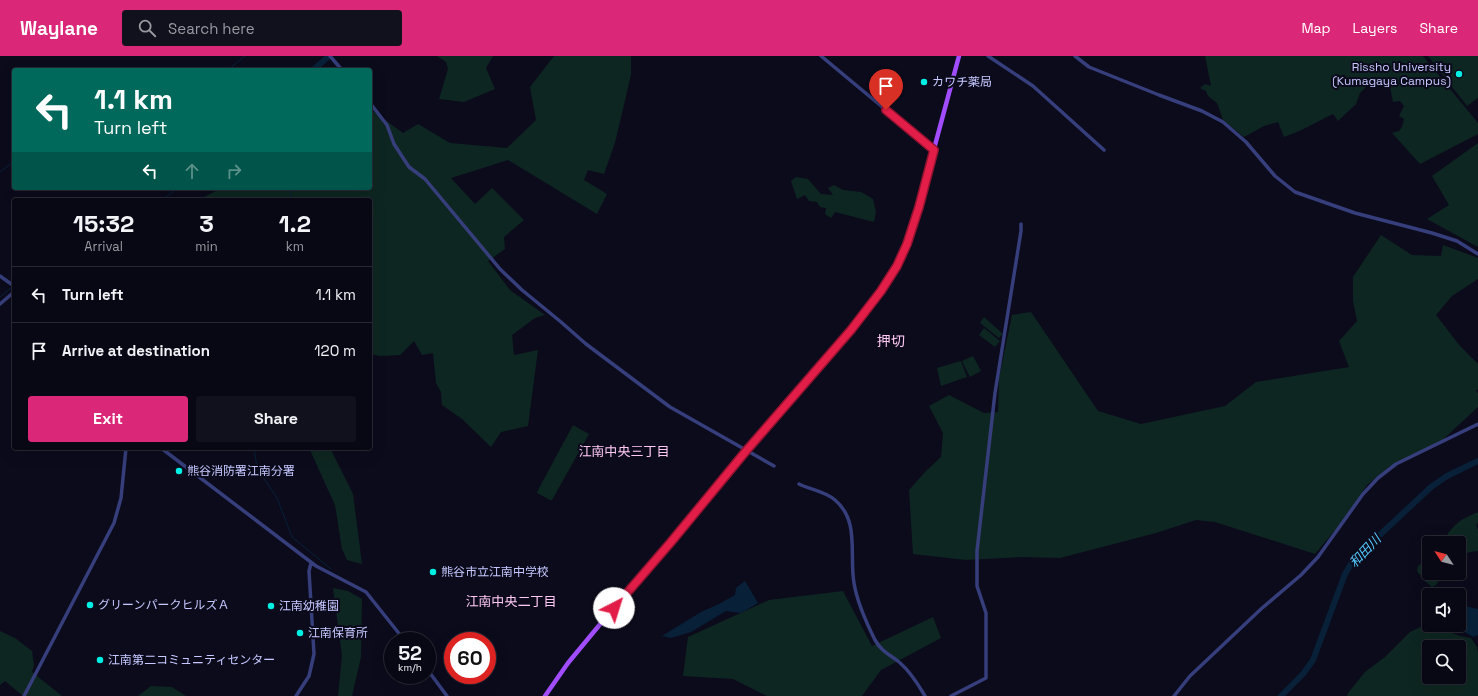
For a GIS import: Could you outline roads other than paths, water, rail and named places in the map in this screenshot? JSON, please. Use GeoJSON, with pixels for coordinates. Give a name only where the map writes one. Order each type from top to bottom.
{"type":"FeatureCollection","features":[{"type":"Feature","properties":{"kind":"main road"},"geometry":{"type":"LineString","coordinates":[[545,696],[578,652],[635,582],[671,542],[746,451],[851,330],[892,275],[902,256],[919,207],[959,56]]}},
{"type":"Feature","properties":{"kind":"street"},"geometry":{"type":"LineString","coordinates":[[330,56],[340,68]]}},
{"type":"Feature","properties":{"kind":"street"},"geometry":{"type":"LineString","coordinates":[[821,56],[934,150]]}},
{"type":"Feature","properties":{"kind":"street"},"geometry":{"type":"LineString","coordinates":[[988,56],[1033,86],[1104,150]]}},
{"type":"Feature","properties":{"kind":"street"},"geometry":{"type":"LineString","coordinates":[[1075,56],[1089,67],[1206,112],[1223,122],[1246,142],[1275,176],[1295,192],[1355,213],[1457,241],[1478,254]]}},
{"type":"Feature","properties":{"kind":"street"},"geometry":{"type":"LineString","coordinates":[[372,106],[387,125],[394,144],[409,167],[425,179],[510,280],[586,344],[670,407],[774,466]]}},
{"type":"Feature","properties":{"kind":"street"},"geometry":{"type":"LineString","coordinates":[[951,696],[986,678],[986,613],[977,586],[977,551],[995,393],[1018,256],[1021,224]]}},
{"type":"Feature","properties":{"kind":"street"},"geometry":{"type":"LineString","coordinates":[[0,276],[12,284]]}},
{"type":"Feature","properties":{"kind":"street"},"geometry":{"type":"LineString","coordinates":[[0,304],[12,294]]}},
{"type":"Feature","properties":{"kind":"street"},"geometry":{"type":"LineString","coordinates":[[1174,696],[1190,676],[1318,557],[1366,491],[1378,478],[1396,464],[1478,424]]}},
{"type":"Feature","properties":{"kind":"street"},"geometry":{"type":"LineString","coordinates":[[24,696],[114,523],[121,498],[126,450]]}},
{"type":"Feature","properties":{"kind":"street"},"geometry":{"type":"LineString","coordinates":[[164,450],[311,563],[366,592],[398,632]]}},
{"type":"Feature","properties":{"kind":"street"},"geometry":{"type":"LineString","coordinates":[[799,484],[830,496],[841,505],[844,510],[851,525],[854,585],[868,624],[880,648],[906,669],[925,696]]}},
{"type":"Feature","properties":{"kind":"street"},"geometry":{"type":"LineString","coordinates":[[296,696],[309,676],[314,654],[309,571],[311,563]]}},
{"type":"Feature","properties":{"kind":"street"},"geometry":{"type":"LineString","coordinates":[[436,681],[447,696]]}},
{"type":"Feature","properties":{"kind":"water"},"geometry":{"type":"Polygon","coordinates":[[[745,581],[758,603],[741,613],[726,611],[691,632],[671,638],[662,636],[701,612],[735,595],[736,588],[745,581]]]}},
{"type":"Feature","properties":{"kind":"water"},"geometry":{"type":"Polygon","coordinates":[[[1466,606],[1478,609],[1478,635],[1473,637],[1465,632],[1466,632],[1466,606]]]}},
{"type":"Feature","properties":{"kind":"waterway"},"geometry":{"type":"LineString","coordinates":[[230,68],[245,56]]}},
{"type":"Feature","properties":{"kind":"waterway"},"geometry":{"type":"LineString","coordinates":[[315,68],[329,56]]}},
{"type":"Feature","properties":{"kind":"waterway"},"geometry":{"type":"LineString","coordinates":[[0,172],[12,163]]}},
{"type":"Feature","properties":{"kind":"waterway"},"geometry":{"type":"LineString","coordinates":[[165,198],[175,190]]}},
{"type":"Feature","properties":{"kind":"waterway"},"geometry":{"type":"LineString","coordinates":[[288,190],[292,198]]}},
{"type":"Feature","properties":{"kind":"waterway"},"geometry":{"type":"LineString","coordinates":[[0,297],[12,287]]}},
{"type":"Feature","properties":{"kind":"waterway"},"geometry":{"type":"LineString","coordinates":[[254,450],[257,468],[277,498],[292,537],[331,569]]}},
{"type":"Feature","properties":{"kind":"waterway","name":"和田川"},"geometry":{"type":"LineString","coordinates":[[1281,696],[1303,674],[1313,660],[1345,574],[1354,559],[1431,487],[1447,476],[1478,461]]}},
{"type":"Feature","properties":{"kind":"place","name":"Rissho University (Kumagaya Campus)"},"geometry":{"type":"Point","coordinates":[1459,74]}},
{"type":"Feature","properties":{"kind":"place","name":"カワチ薬局"},"geometry":{"type":"Point","coordinates":[924,82]}},
{"type":"Feature","properties":{"kind":"place","name":"熊谷消防署江南分署"},"geometry":{"type":"Point","coordinates":[179,471]}},
{"type":"Feature","properties":{"kind":"place","name":"熊谷市立江南中学校"},"geometry":{"type":"Point","coordinates":[433,572]}},
{"type":"Feature","properties":{"kind":"place","name":"グリーンパークヒルズＡ"},"geometry":{"type":"Point","coordinates":[90,605]}},
{"type":"Feature","properties":{"kind":"place","name":"江南幼稚園"},"geometry":{"type":"Point","coordinates":[271,606]}},
{"type":"Feature","properties":{"kind":"place","name":"江南保育所"},"geometry":{"type":"Point","coordinates":[300,633]}},
{"type":"Feature","properties":{"kind":"place","name":"江南第二コミュニティセンター"},"geometry":{"type":"Point","coordinates":[100,660]}},
{"type":"Feature","properties":{"kind":"district","name":"押切"},"geometry":{"type":"Point","coordinates":[891,341]}},
{"type":"Feature","properties":{"kind":"district","name":"江南中央三丁目"},"geometry":{"type":"Point","coordinates":[624,451]}},
{"type":"Feature","properties":{"kind":"district","name":"江南中央二丁目"},"geometry":{"type":"Point","coordinates":[511,601]}}]}
